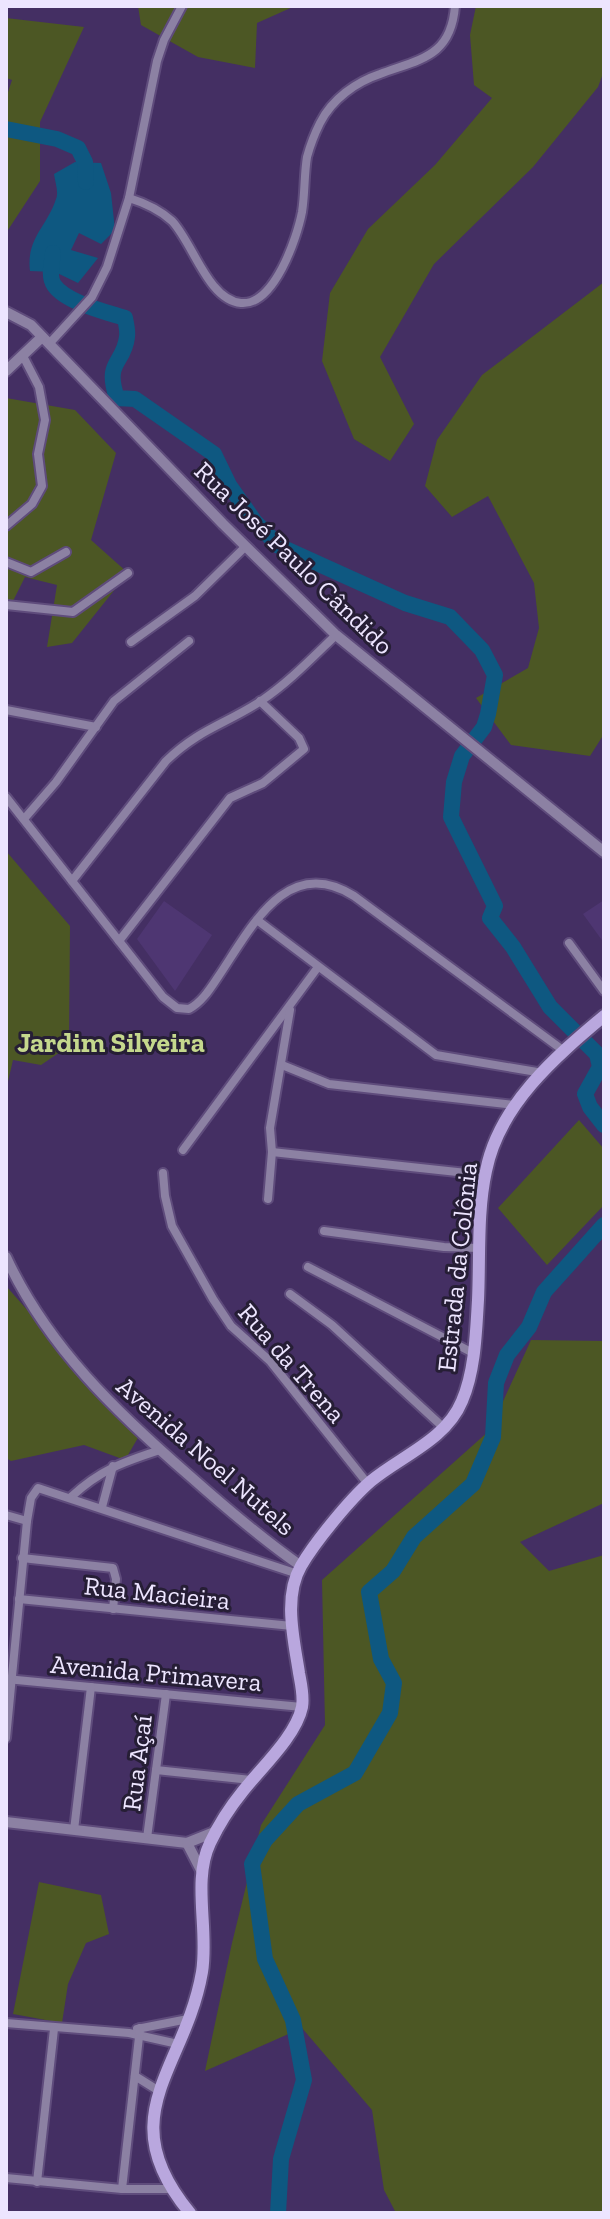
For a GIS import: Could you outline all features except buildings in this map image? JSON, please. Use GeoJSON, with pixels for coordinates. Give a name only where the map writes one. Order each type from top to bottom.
{"type":"FeatureCollection","features":[{"type":"Feature","properties":{"kind":"main road","name":"Estrada da Colônia"},"geometry":{"type":"LineString","coordinates":[[299,1570],[368,1484],[444,1428],[461,1405],[473,1353],[485,1175],[490,1152],[515,1105],[564,1051],[604,1016]]}},
{"type":"Feature","properties":{"kind":"main road"},"geometry":{"type":"LineString","coordinates":[[190,2213],[170,2189],[159,2168],[153,2141],[154,2113],[159,2091],[197,1993],[205,1946],[203,1874],[209,1846],[231,1807],[290,1732],[302,1707],[292,1626],[299,1570]]}},
{"type":"Feature","properties":{"kind":"street"},"geometry":{"type":"LineString","coordinates":[[6,371],[80,311],[92,297],[107,267],[129,198],[157,61],[182,6]]}},
{"type":"Feature","properties":{"kind":"street"},"geometry":{"type":"LineString","coordinates":[[129,198],[150,206],[174,223],[213,283],[229,300],[252,302],[261,297],[279,272],[297,232],[306,186],[307,156],[325,115],[346,92],[363,81],[413,65],[431,54],[450,30],[455,6]]}},
{"type":"Feature","properties":{"kind":"street","name":"Rua José Paulo Cândido"},"geometry":{"type":"LineString","coordinates":[[6,312],[31,325],[245,547],[336,635],[604,852]]}},
{"type":"Feature","properties":{"kind":"street"},"geometry":{"type":"LineString","coordinates":[[6,526],[32,504],[42,486],[38,454],[45,420],[39,387],[23,356]]}},
{"type":"Feature","properties":{"kind":"street"},"geometry":{"type":"LineString","coordinates":[[131,642],[195,596],[245,547]]}},
{"type":"Feature","properties":{"kind":"street"},"geometry":{"type":"LineString","coordinates":[[6,562],[31,572],[66,552]]}},
{"type":"Feature","properties":{"kind":"street"},"geometry":{"type":"LineString","coordinates":[[6,605],[73,612],[128,573]]}},
{"type":"Feature","properties":{"kind":"street"},"geometry":{"type":"LineString","coordinates":[[72,881],[166,761],[183,745],[260,701],[336,635]]}},
{"type":"Feature","properties":{"kind":"street"},"geometry":{"type":"LineString","coordinates":[[24,819],[56,782],[114,701],[189,641]]}},
{"type":"Feature","properties":{"kind":"street"},"geometry":{"type":"LineString","coordinates":[[119,941],[230,798],[239,791],[263,783],[304,749],[299,738],[260,701]]}},
{"type":"Feature","properties":{"kind":"street"},"geometry":{"type":"LineString","coordinates":[[6,710],[96,727]]}},
{"type":"Feature","properties":{"kind":"street"},"geometry":{"type":"LineString","coordinates":[[6,797],[169,1004],[183,1010],[194,1007],[257,920],[277,898],[291,888],[318,883],[342,889],[564,1051]]}},
{"type":"Feature","properties":{"kind":"street"},"geometry":{"type":"LineString","coordinates":[[257,920],[436,1055],[543,1073]]}},
{"type":"Feature","properties":{"kind":"street"},"geometry":{"type":"LineString","coordinates":[[569,943],[604,991]]}},
{"type":"Feature","properties":{"kind":"street"},"geometry":{"type":"LineString","coordinates":[[183,1150],[318,967]]}},
{"type":"Feature","properties":{"kind":"street"},"geometry":{"type":"LineString","coordinates":[[268,1199],[272,1152],[270,1128],[291,1007]]}},
{"type":"Feature","properties":{"kind":"street"},"geometry":{"type":"LineString","coordinates":[[282,1065],[329,1084],[515,1105]]}},
{"type":"Feature","properties":{"kind":"street"},"geometry":{"type":"LineString","coordinates":[[272,1152],[485,1175]]}},
{"type":"Feature","properties":{"kind":"street","name":"Rua da Trena"},"geometry":{"type":"LineString","coordinates":[[163,1173],[172,1226],[213,1299],[231,1326],[270,1361],[368,1484]]}},
{"type":"Feature","properties":{"kind":"street"},"geometry":{"type":"LineString","coordinates":[[324,1231],[444,1247],[480,1248]]}},
{"type":"Feature","properties":{"kind":"street","name":"Avenida Noel Nutels"},"geometry":{"type":"LineString","coordinates":[[6,1257],[25,1297],[64,1351],[119,1413],[299,1570]]}},
{"type":"Feature","properties":{"kind":"street"},"geometry":{"type":"LineString","coordinates":[[308,1267],[473,1353]]}},
{"type":"Feature","properties":{"kind":"street"},"geometry":{"type":"LineString","coordinates":[[290,1294],[332,1325],[444,1428]]}},
{"type":"Feature","properties":{"kind":"street"},"geometry":{"type":"LineString","coordinates":[[71,1497],[88,1481],[113,1465],[160,1450]]}},
{"type":"Feature","properties":{"kind":"street"},"geometry":{"type":"LineString","coordinates":[[102,1507],[113,1465]]}},
{"type":"Feature","properties":{"kind":"street"},"geometry":{"type":"LineString","coordinates":[[6,1738],[22,1558],[31,1498],[38,1488],[102,1507],[165,1531],[299,1570]]}},
{"type":"Feature","properties":{"kind":"street"},"geometry":{"type":"LineString","coordinates":[[6,1515],[27,1521]]}},
{"type":"Feature","properties":{"kind":"street"},"geometry":{"type":"LineString","coordinates":[[22,1558],[113,1568],[116,1579],[113,1609]]}},
{"type":"Feature","properties":{"kind":"street","name":"Rua Macieira"},"geometry":{"type":"LineString","coordinates":[[19,1599],[292,1626]]}},
{"type":"Feature","properties":{"kind":"street","name":"Avenida Primavera"},"geometry":{"type":"LineString","coordinates":[[9,1679],[302,1707]]}},
{"type":"Feature","properties":{"kind":"street"},"geometry":{"type":"LineString","coordinates":[[74,1830],[91,1687]]}},
{"type":"Feature","properties":{"kind":"street","name":"Rua Açaí"},"geometry":{"type":"LineString","coordinates":[[147,1838],[166,1694]]}},
{"type":"Feature","properties":{"kind":"street"},"geometry":{"type":"LineString","coordinates":[[156,1770],[251,1780]]}},
{"type":"Feature","properties":{"kind":"street"},"geometry":{"type":"LineString","coordinates":[[6,1822],[187,1843],[217,1831]]}},
{"type":"Feature","properties":{"kind":"street"},"geometry":{"type":"LineString","coordinates":[[187,1843],[203,1874]]}},
{"type":"Feature","properties":{"kind":"street"},"geometry":{"type":"LineString","coordinates":[[6,2023],[129,2033],[188,2019]]}},
{"type":"Feature","properties":{"kind":"street"},"geometry":{"type":"LineString","coordinates":[[37,2182],[54,2029]]}},
{"type":"Feature","properties":{"kind":"street"},"geometry":{"type":"LineString","coordinates":[[140,2032],[178,2044]]}},
{"type":"Feature","properties":{"kind":"street"},"geometry":{"type":"LineString","coordinates":[[122,2189],[140,2032]]}},
{"type":"Feature","properties":{"kind":"street"},"geometry":{"type":"LineString","coordinates":[[135,2076],[159,2091]]}},
{"type":"Feature","properties":{"kind":"street"},"geometry":{"type":"LineString","coordinates":[[6,2178],[122,2189],[170,2189]]}},
{"type":"Feature","properties":{"kind":"shaded area"},"geometry":{"type":"Polygon","coordinates":[[[604,900],[604,943],[583,914],[604,900]]]}},
{"type":"Feature","properties":{"kind":"shaded area"},"geometry":{"type":"Polygon","coordinates":[[[164,901],[212,935],[175,991],[137,939],[164,901]]]}},
{"type":"Feature","properties":{"kind":"green space"},"geometry":{"type":"Polygon","coordinates":[[[138,6],[295,6],[257,23],[255,68],[198,57],[141,25],[138,6]]]}},
{"type":"Feature","properties":{"kind":"green space"},"geometry":{"type":"Polygon","coordinates":[[[476,6],[604,6],[604,71],[598,87],[533,167],[434,264],[380,357],[414,424],[390,461],[354,439],[322,361],[330,293],[368,229],[435,165],[492,98],[474,85],[470,35],[476,6]]]}},
{"type":"Feature","properties":{"kind":"green space"},"geometry":{"type":"Polygon","coordinates":[[[6,18],[84,27],[40,122],[40,181],[6,233],[6,98],[12,80],[6,78],[6,18]]]}},
{"type":"Feature","properties":{"kind":"green space"},"geometry":{"type":"Polygon","coordinates":[[[604,282],[604,734],[590,756],[511,745],[476,698],[528,668],[539,628],[534,583],[488,496],[452,517],[425,486],[437,440],[482,375],[604,282]]]}},
{"type":"Feature","properties":{"kind":"green space"},"geometry":{"type":"Polygon","coordinates":[[[6,398],[75,410],[116,453],[91,540],[128,573],[72,643],[47,647],[57,585],[25,577],[6,615],[6,398]]]}},
{"type":"Feature","properties":{"kind":"green space"},"geometry":{"type":"Polygon","coordinates":[[[6,851],[70,926],[69,1046],[41,1065],[13,1060],[6,1090],[6,851]]]}},
{"type":"Feature","properties":{"kind":"green space"},"geometry":{"type":"Polygon","coordinates":[[[579,1120],[604,1149],[604,1205],[547,1265],[498,1208],[579,1120]]]}},
{"type":"Feature","properties":{"kind":"green space"},"geometry":{"type":"Polygon","coordinates":[[[6,1286],[139,1436],[125,1460],[84,1445],[11,1461],[6,1458],[6,1286]]]}},
{"type":"Feature","properties":{"kind":"green space"},"geometry":{"type":"Polygon","coordinates":[[[531,1340],[604,1341],[604,1503],[520,1542],[549,1571],[604,1555],[604,2213],[396,2213],[384,2190],[372,2110],[302,2028],[205,2071],[261,1825],[325,1725],[322,1580],[490,1430],[531,1340]]]}},
{"type":"Feature","properties":{"kind":"green space"},"geometry":{"type":"Polygon","coordinates":[[[39,1882],[101,1895],[109,1934],[86,1943],[68,1984],[62,2023],[13,2014],[39,1882]]]}},
{"type":"Feature","properties":{"kind":"water"},"geometry":{"type":"Polygon","coordinates":[[[75,162],[101,163],[111,193],[115,230],[101,244],[79,233],[71,250],[98,258],[78,283],[55,272],[30,271],[34,241],[57,196],[54,174],[75,162]]]}},
{"type":"Feature","properties":{"kind":"waterway"},"geometry":{"type":"LineString","coordinates":[[6,129],[57,139],[78,148],[85,162],[86,182]]}},
{"type":"Feature","properties":{"kind":"waterway"},"geometry":{"type":"LineString","coordinates":[[53,253],[51,278],[59,291],[86,306],[125,318],[125,346],[113,377],[117,398],[135,399],[214,454],[229,485],[255,522],[279,546],[405,603],[450,617],[482,650],[495,675],[488,714],[484,727],[462,756],[454,782],[451,817],[495,906],[490,918],[513,947],[550,1007],[597,1054],[600,1067],[585,1094],[590,1107],[604,1125]]}},
{"type":"Feature","properties":{"kind":"waterway"},"geometry":{"type":"LineString","coordinates":[[597,1054],[604,1048]]}},
{"type":"Feature","properties":{"kind":"waterway"},"geometry":{"type":"LineString","coordinates":[[278,2213],[281,2159],[304,2080],[293,2020],[265,1959],[252,1864],[265,1840],[298,1804],[355,1773],[390,1713],[394,1683],[381,1659],[369,1592],[393,1571],[414,1537],[473,1484],[493,1437],[496,1383],[507,1355],[529,1327],[544,1292],[604,1225]]}},
{"type":"Feature","properties":{"kind":"district","name":"Jardim Silveira"},"geometry":{"type":"Point","coordinates":[111,1042]}}]}
